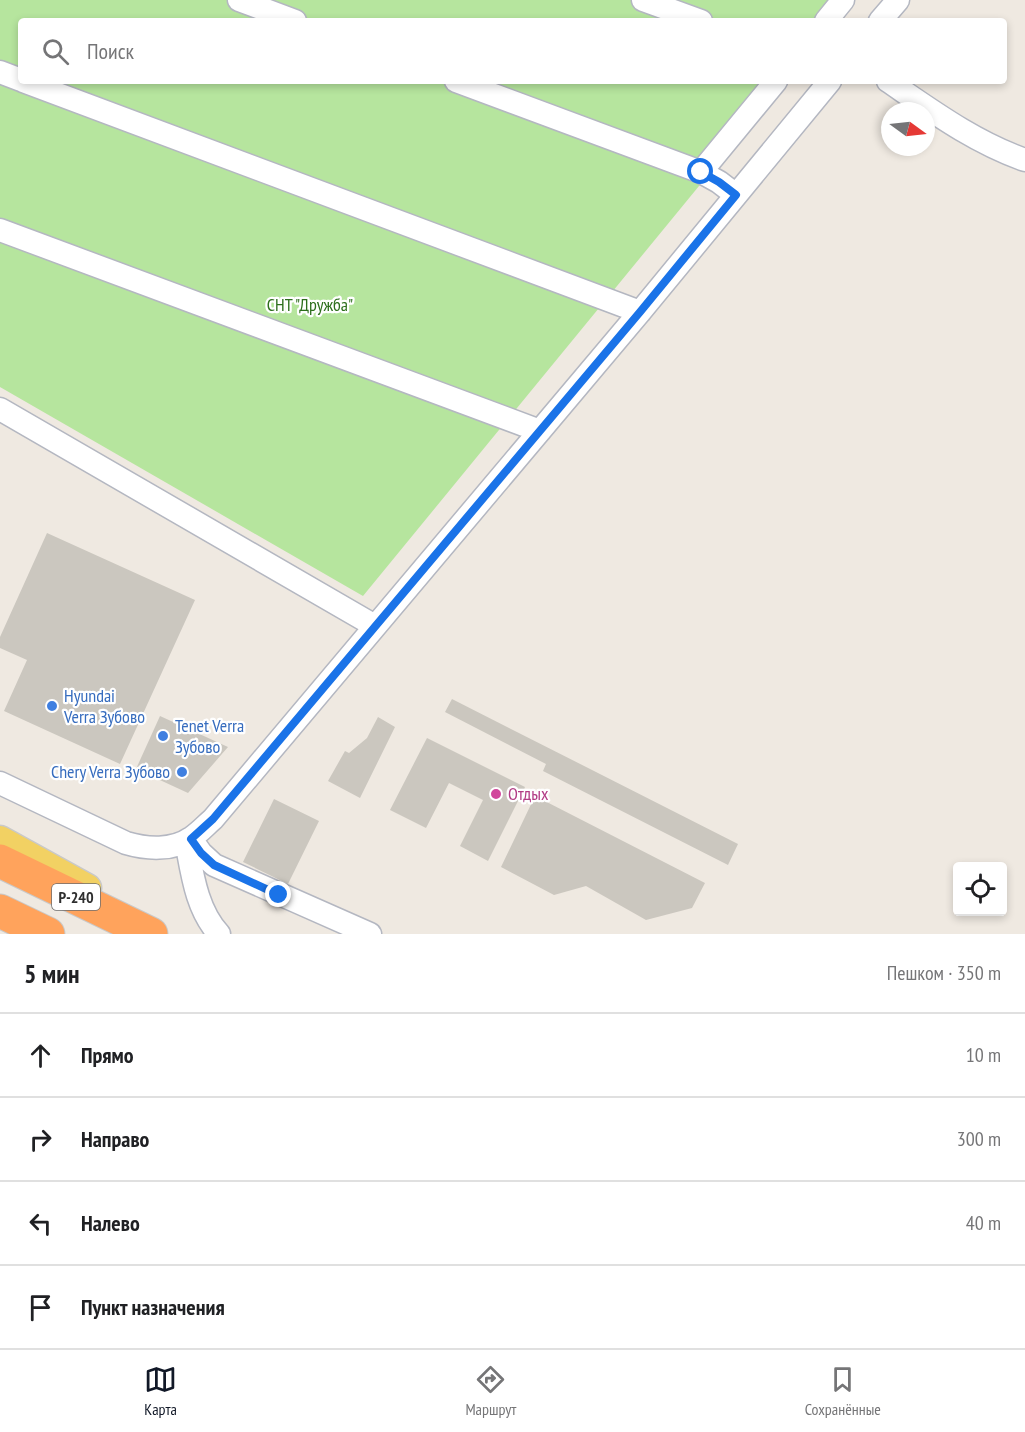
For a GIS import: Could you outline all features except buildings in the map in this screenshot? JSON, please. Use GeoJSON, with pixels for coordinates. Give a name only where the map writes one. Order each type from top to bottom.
{"type":"FeatureCollection","features":[{"type":"Feature","properties":{"kind":"highway","name":"Р-240"},"geometry":{"type":"LineString","coordinates":[[0,861],[151,934]]}},
{"type":"Feature","properties":{"kind":"highway","name":"Р-240"},"geometry":{"type":"LineString","coordinates":[[0,911],[48,934]]}},
{"type":"Feature","properties":{"kind":"main road"},"geometry":{"type":"LineString","coordinates":[[0,840],[25,852],[167,934]]}},
{"type":"Feature","properties":{"kind":"street"},"geometry":{"type":"LineString","coordinates":[[643,0],[693,18]]}},
{"type":"Feature","properties":{"kind":"street"},"geometry":{"type":"LineString","coordinates":[[828,18],[843,0]]}},
{"type":"Feature","properties":{"kind":"street"},"geometry":{"type":"LineString","coordinates":[[883,18],[898,0]]}},
{"type":"Feature","properties":{"kind":"street"},"geometry":{"type":"LineString","coordinates":[[244,1],[287,18]]}},
{"type":"Feature","properties":{"kind":"street"},"geometry":{"type":"LineString","coordinates":[[0,72],[18,79]]}},
{"type":"Feature","properties":{"kind":"street"},"geometry":{"type":"LineString","coordinates":[[30,84],[640,312]]}},
{"type":"Feature","properties":{"kind":"street"},"geometry":{"type":"LineString","coordinates":[[464,84],[701,172],[736,195]]}},
{"type":"Feature","properties":{"kind":"street"},"geometry":{"type":"LineString","coordinates":[[701,172],[774,84]]}},
{"type":"Feature","properties":{"kind":"street"},"geometry":{"type":"LineString","coordinates":[[0,783],[126,843],[154,848],[188,840],[213,819],[640,312],[828,84]]}},
{"type":"Feature","properties":{"kind":"street"},"geometry":{"type":"LineString","coordinates":[[892,84],[956,128],[1025,160]]}},
{"type":"Feature","properties":{"kind":"street"},"geometry":{"type":"LineString","coordinates":[[0,230],[540,431]]}},
{"type":"Feature","properties":{"kind":"street"},"geometry":{"type":"LineString","coordinates":[[0,409],[375,626]]}},
{"type":"Feature","properties":{"kind":"street"},"geometry":{"type":"LineString","coordinates":[[188,840],[198,896],[219,934]]}},
{"type":"Feature","properties":{"kind":"street"},"geometry":{"type":"LineString","coordinates":[[188,840],[214,865],[370,934]]}},
{"type":"Feature","properties":{"kind":"green space","name":"СНТ \"Дружба\""},"geometry":{"type":"Polygon","coordinates":[[[0,0],[852,0],[837,18],[18,18],[18,84],[783,84],[363,596],[0,387],[0,0]]]}},
{"type":"Feature","properties":{"kind":"place","name":"Hyundai Verra Зубово"},"geometry":{"type":"Point","coordinates":[52,706]}},
{"type":"Feature","properties":{"kind":"place","name":"Tenet Verra Зубово"},"geometry":{"type":"Point","coordinates":[163,736]}},
{"type":"Feature","properties":{"kind":"place","name":"Chery Verra Зубово"},"geometry":{"type":"Point","coordinates":[182,772]}},
{"type":"Feature","properties":{"kind":"place","name":"Отдых"},"geometry":{"type":"Point","coordinates":[496,794]}},
{"type":"Feature","properties":{"kind":"route"},"geometry":{"type":"LineString","coordinates":[[279,895],[214,865],[191,839],[213,819],[736,195],[701,172]]}}]}
